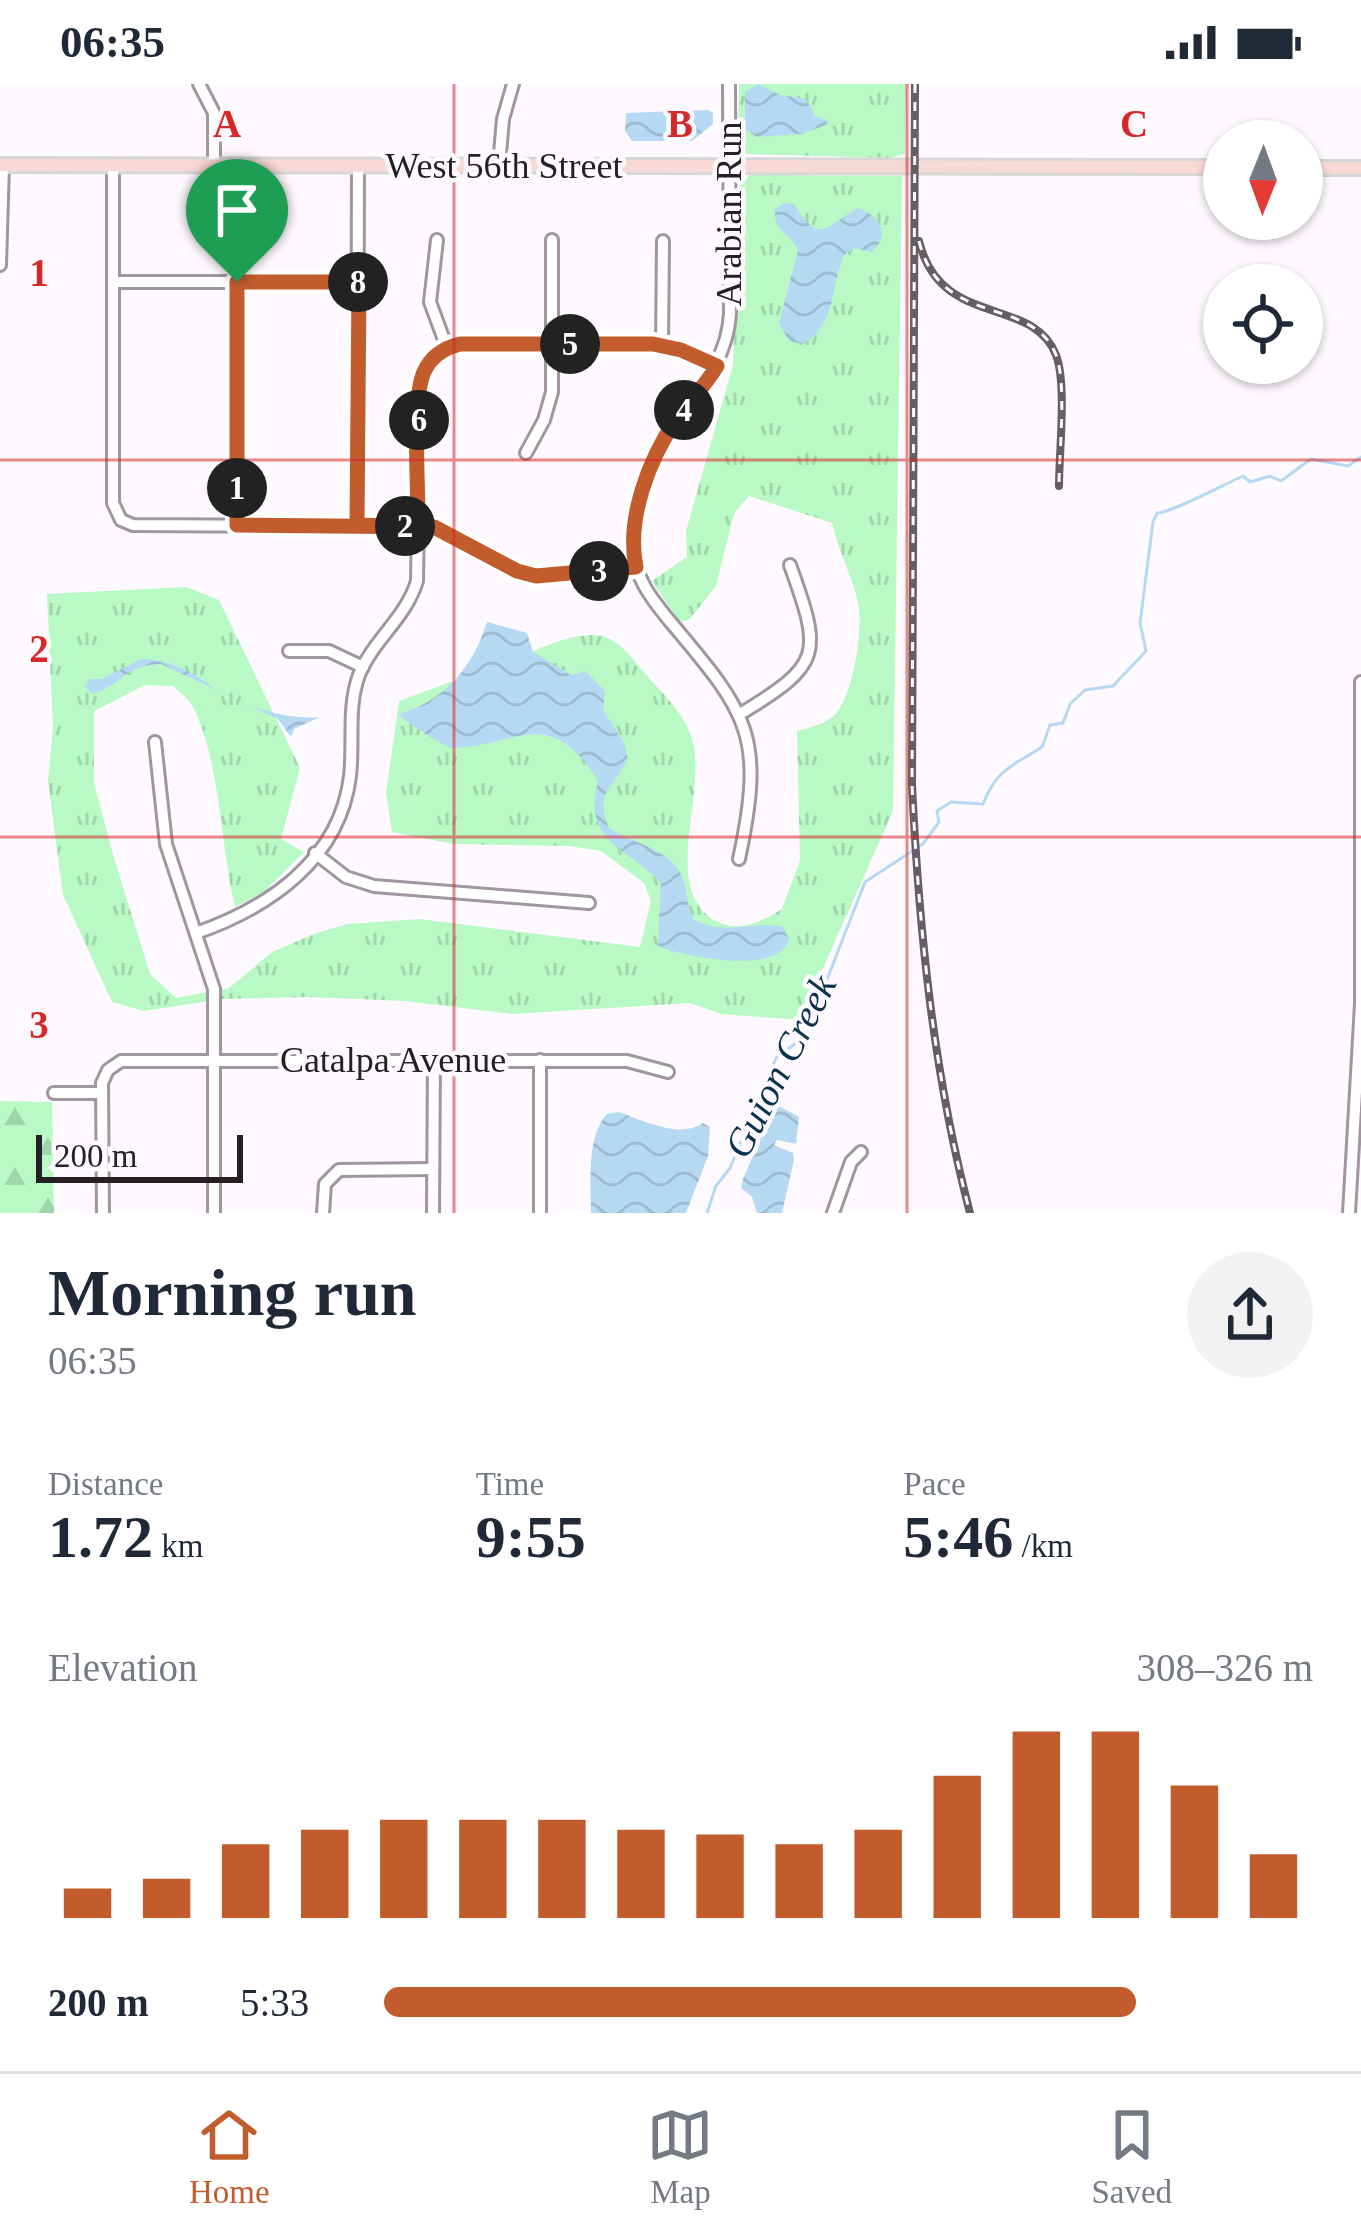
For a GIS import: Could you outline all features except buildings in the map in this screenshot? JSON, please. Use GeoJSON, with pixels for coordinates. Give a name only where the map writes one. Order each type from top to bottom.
{"type":"FeatureCollection","features":[{"type":"Feature","properties":{"kind":"main road","name":"West 56th Street"},"geometry":{"type":"LineString","coordinates":[[1,165],[1203,167]]}},
{"type":"Feature","properties":{"kind":"main road"},"geometry":{"type":"LineString","coordinates":[[1323,168],[1361,168]]}},
{"type":"Feature","properties":{"kind":"street"},"geometry":{"type":"LineString","coordinates":[[199,84],[214,113],[214,166]]}},
{"type":"Feature","properties":{"kind":"street"},"geometry":{"type":"LineString","coordinates":[[499,166],[502,119],[513,84]]}},
{"type":"Feature","properties":{"kind":"street","name":"Arabian Run"},"geometry":{"type":"LineString","coordinates":[[636,567],[635,523],[655,457],[677,418],[717,366],[727,339],[729,84]]}},
{"type":"Feature","properties":{"kind":"street"},"geometry":{"type":"LineString","coordinates":[[0,266],[1,165]]}},
{"type":"Feature","properties":{"kind":"street"},"geometry":{"type":"LineString","coordinates":[[113,165],[112,503],[119,518],[134,525],[418,527],[445,531],[526,574],[546,577],[636,567],[649,596],[723,685],[740,714],[751,771],[739,859]]}},
{"type":"Feature","properties":{"kind":"street"},"geometry":{"type":"LineString","coordinates":[[357,525],[358,165]]}},
{"type":"Feature","properties":{"kind":"street"},"geometry":{"type":"LineString","coordinates":[[437,240],[430,302],[447,348]]}},
{"type":"Feature","properties":{"kind":"street"},"geometry":{"type":"LineString","coordinates":[[526,453],[550,401],[552,240]]}},
{"type":"Feature","properties":{"kind":"street"},"geometry":{"type":"LineString","coordinates":[[662,346],[663,241]]}},
{"type":"Feature","properties":{"kind":"street"},"geometry":{"type":"LineString","coordinates":[[113,282],[359,282]]}},
{"type":"Feature","properties":{"kind":"street"},"geometry":{"type":"LineString","coordinates":[[237,282],[237,525]]}},
{"type":"Feature","properties":{"kind":"street"},"geometry":{"type":"LineString","coordinates":[[196,933],[266,903],[315,854],[346,797],[351,708],[363,667],[413,594],[418,575],[420,384],[427,365],[447,348],[460,344],[553,344],[662,346],[717,366]]}},
{"type":"Feature","properties":{"kind":"street"},"geometry":{"type":"LineString","coordinates":[[740,714],[788,684],[808,656],[810,622],[790,565]]}},
{"type":"Feature","properties":{"kind":"street"},"geometry":{"type":"LineString","coordinates":[[290,651],[329,651],[363,667]]}},
{"type":"Feature","properties":{"kind":"street"},"geometry":{"type":"LineString","coordinates":[[1349,1213],[1356,1175],[1361,1004],[1361,682]]}},
{"type":"Feature","properties":{"kind":"street"},"geometry":{"type":"LineString","coordinates":[[155,742],[166,844],[214,989],[214,1213]]}},
{"type":"Feature","properties":{"kind":"street"},"geometry":{"type":"LineString","coordinates":[[315,854],[349,878],[374,886],[589,903]]}},
{"type":"Feature","properties":{"kind":"street"},"geometry":{"type":"LineString","coordinates":[[433,1213],[434,1060]]}},
{"type":"Feature","properties":{"kind":"street"},"geometry":{"type":"LineString","coordinates":[[540,1060],[540,1213]]}},
{"type":"Feature","properties":{"kind":"street","name":"Catalpa Avenue"},"geometry":{"type":"LineString","coordinates":[[102,1093],[106,1073],[116,1063],[634,1061],[668,1072]]}},
{"type":"Feature","properties":{"kind":"street"},"geometry":{"type":"LineString","coordinates":[[54,1093],[102,1093],[103,1213]]}},
{"type":"Feature","properties":{"kind":"street"},"geometry":{"type":"LineString","coordinates":[[835,1212],[850,1162],[861,1152]]}},
{"type":"Feature","properties":{"kind":"street"},"geometry":{"type":"LineString","coordinates":[[323,1213],[324,1186],[337,1171],[434,1169]]}},
{"type":"Feature","properties":{"kind":"green space"},"geometry":{"type":"Polygon","coordinates":[[[739,84],[906,84],[905,154],[889,158],[743,154],[738,142],[739,84]]]}},
{"type":"Feature","properties":{"kind":"green space"},"geometry":{"type":"Polygon","coordinates":[[[750,175],[902,176],[893,811],[800,1020],[721,1014],[690,1003],[512,1014],[405,1001],[309,997],[223,999],[144,1011],[112,1002],[63,895],[48,781],[53,727],[47,594],[186,587],[219,600],[300,768],[281,839],[304,852],[263,893],[235,907],[215,779],[191,704],[173,686],[145,685],[94,711],[94,783],[114,858],[150,974],[176,998],[229,988],[272,952],[348,924],[420,919],[640,947],[651,901],[644,883],[601,851],[453,844],[392,832],[386,793],[399,701],[582,636],[600,636],[620,646],[670,701],[691,736],[695,782],[688,861],[698,905],[714,920],[731,926],[757,922],[782,909],[800,860],[797,731],[825,722],[838,711],[853,675],[858,643],[858,603],[832,523],[749,496],[734,513],[716,586],[689,620],[679,622],[652,581],[687,557],[686,531],[733,365],[739,186],[750,175]]]}},
{"type":"Feature","properties":{"kind":"green space"},"geometry":{"type":"Polygon","coordinates":[[[0,1101],[52,1102],[54,1213],[0,1213],[0,1101]]]}},
{"type":"Feature","properties":{"kind":"water"},"geometry":{"type":"Polygon","coordinates":[[[758,84],[780,95],[806,99],[815,116],[828,121],[826,125],[802,134],[756,137],[745,128],[745,92],[758,84]]]}},
{"type":"Feature","properties":{"kind":"water"},"geometry":{"type":"Polygon","coordinates":[[[626,113],[713,113],[713,124],[692,141],[632,141],[625,131],[626,113]]]}},
{"type":"Feature","properties":{"kind":"water"},"geometry":{"type":"Polygon","coordinates":[[[794,204],[817,229],[858,208],[878,221],[882,232],[872,252],[854,248],[844,255],[822,326],[803,344],[789,341],[779,323],[798,250],[776,223],[775,209],[794,204]]]}},
{"type":"Feature","properties":{"kind":"water"},"geometry":{"type":"Polygon","coordinates":[[[487,622],[527,633],[533,652],[571,675],[586,671],[605,691],[603,710],[628,758],[605,798],[609,828],[672,862],[680,871],[693,919],[728,928],[783,927],[789,939],[782,950],[768,957],[730,960],[658,946],[661,883],[602,830],[596,817],[598,780],[564,743],[533,734],[453,748],[398,714],[429,701],[454,680],[474,654],[487,622]]]}},
{"type":"Feature","properties":{"kind":"water"},"geometry":{"type":"Polygon","coordinates":[[[141,659],[178,667],[220,692],[161,664],[140,668],[93,694],[85,687],[89,679],[102,679],[141,659]]]}},
{"type":"Feature","properties":{"kind":"water"},"geometry":{"type":"Polygon","coordinates":[[[248,705],[294,717],[320,717],[294,729],[291,737],[278,719],[248,705]]]}},
{"type":"Feature","properties":{"kind":"water"},"geometry":{"type":"Polygon","coordinates":[[[779,1106],[799,1117],[796,1144],[777,1140],[774,1145],[793,1153],[794,1160],[782,1213],[757,1213],[752,1197],[741,1188],[770,1116],[779,1106]]]}},
{"type":"Feature","properties":{"kind":"water"},"geometry":{"type":"Polygon","coordinates":[[[619,1112],[672,1129],[703,1123],[710,1127],[708,1156],[686,1213],[591,1213],[596,1135],[607,1114],[619,1112]]]}},
{"type":"Feature","properties":{"kind":"waterway","name":"Guion Creek"},"geometry":{"type":"LineString","coordinates":[[707,1213],[776,1058],[805,1036],[865,882],[923,844],[939,822],[937,811],[951,802],[983,804],[1000,776],[1042,747],[1050,725],[1063,723],[1070,704],[1085,690],[1113,686],[1146,651],[1140,623],[1157,513],[1243,476],[1250,482],[1270,476],[1281,481],[1311,459],[1348,466],[1361,457]]}},
{"type":"Feature","properties":{"kind":"railway"},"geometry":{"type":"LineString","coordinates":[[915,84],[912,785],[930,1000],[946,1107],[970,1213]]}},
{"type":"Feature","properties":{"kind":"railway"},"geometry":{"type":"LineString","coordinates":[[919,241],[930,269],[946,288],[1028,324],[1044,336],[1056,355],[1062,400],[1059,486]]}},
{"type":"Feature","properties":{"kind":"route"},"geometry":{"type":"LineString","coordinates":[[237,282],[237,525],[357,525],[418,527],[426,526],[434,527],[517,571],[536,576],[636,567],[635,523],[655,457],[677,418],[717,366],[653,344],[448,347],[431,360],[420,384],[418,527],[357,525],[359,282],[237,282]]}}]}
